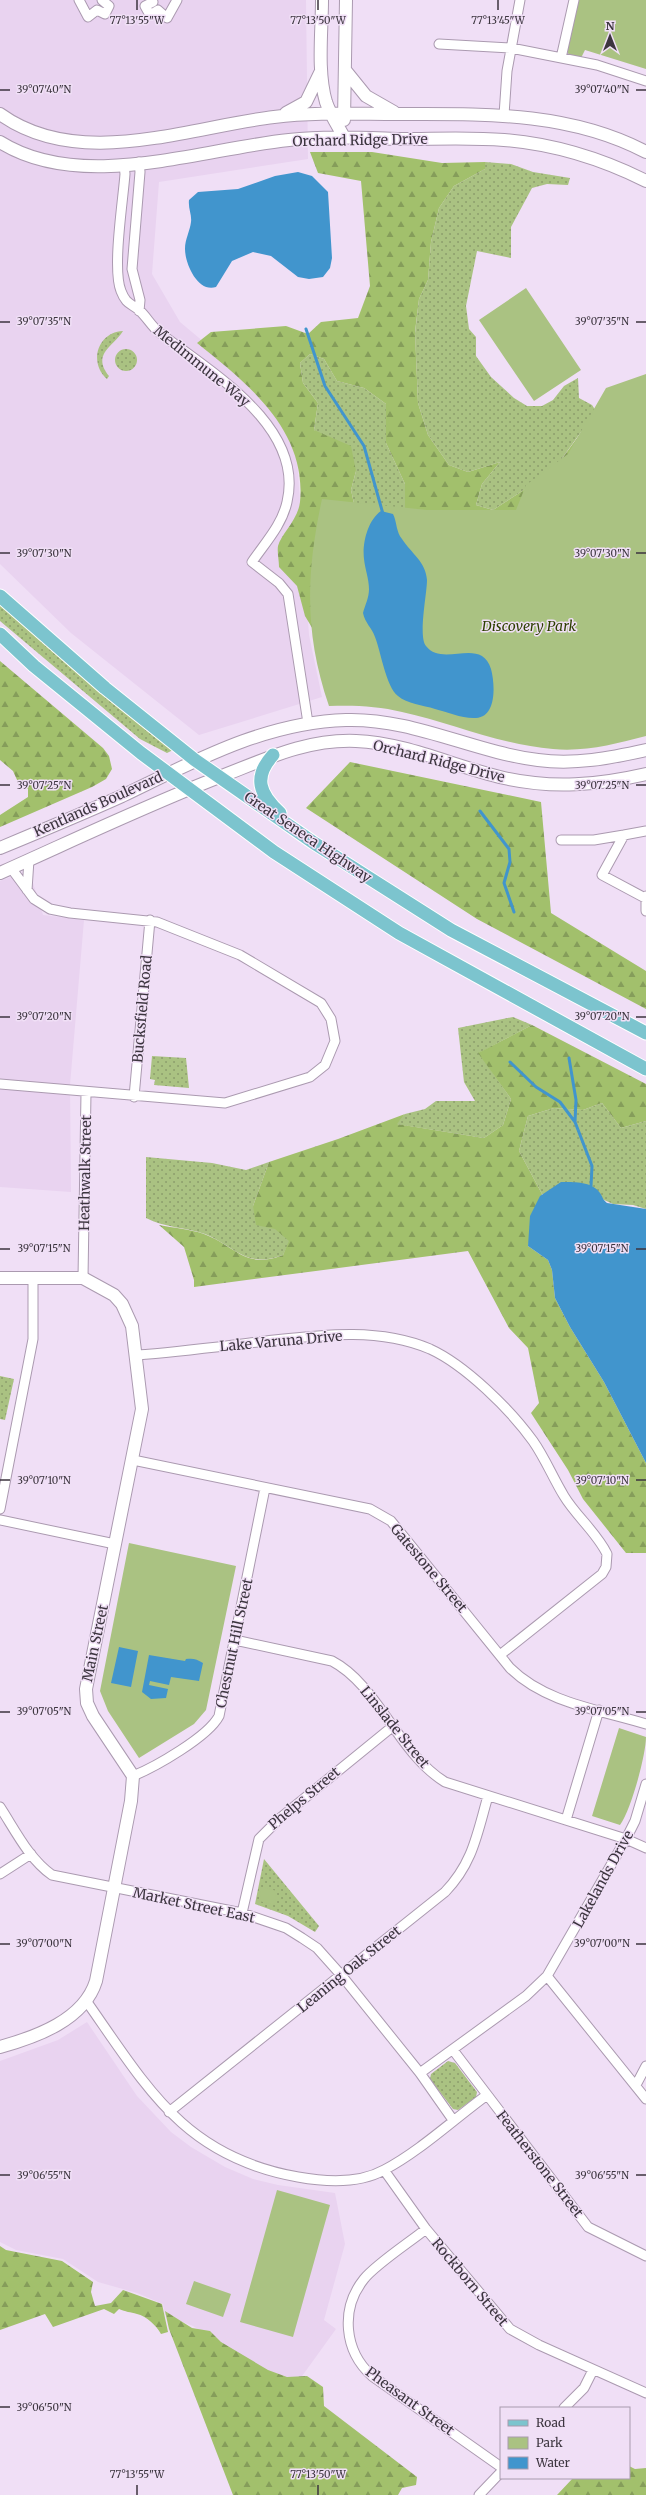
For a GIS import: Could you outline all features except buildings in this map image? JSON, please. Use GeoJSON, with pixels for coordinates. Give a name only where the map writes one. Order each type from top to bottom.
{"type":"FeatureCollection","features":[{"type":"Feature","properties":{"kind":"main road","name":"Great Seneca Highway"},"geometry":{"type":"LineString","coordinates":[[0,596],[105,688],[195,760],[314,843],[450,930],[646,1033]]}},
{"type":"Feature","properties":{"kind":"main road","name":"Great Seneca Highway"},"geometry":{"type":"LineString","coordinates":[[0,634],[52,680],[141,753],[190,788],[209,806],[274,852],[400,933],[646,1069]]}},
{"type":"Feature","properties":{"kind":"main road"},"geometry":{"type":"LineString","coordinates":[[273,754],[265,764],[261,774],[260,785],[263,795],[314,843]]}},
{"type":"Feature","properties":{"kind":"street"},"geometry":{"type":"LineString","coordinates":[[79,0],[88,17],[97,10],[105,14],[109,6],[102,0]]}},
{"type":"Feature","properties":{"kind":"street"},"geometry":{"type":"LineString","coordinates":[[152,0],[153,2],[146,6],[150,15],[158,10],[167,18],[177,0]]}},
{"type":"Feature","properties":{"kind":"street"},"geometry":{"type":"LineString","coordinates":[[322,0],[322,66],[325,96],[331,114],[344,137]]}},
{"type":"Feature","properties":{"kind":"street"},"geometry":{"type":"LineString","coordinates":[[344,137],[346,0]]}},
{"type":"Feature","properties":{"kind":"street"},"geometry":{"type":"LineString","coordinates":[[504,115],[511,48],[520,0]]}},
{"type":"Feature","properties":{"kind":"street"},"geometry":{"type":"LineString","coordinates":[[561,58],[574,0]]}},
{"type":"Feature","properties":{"kind":"street"},"geometry":{"type":"LineString","coordinates":[[439,44],[511,48],[597,65],[646,81]]}},
{"type":"Feature","properties":{"kind":"street"},"geometry":{"type":"LineString","coordinates":[[272,117],[293,110],[306,102],[318,80],[322,66]]}},
{"type":"Feature","properties":{"kind":"street"},"geometry":{"type":"LineString","coordinates":[[345,70],[366,96],[376,104],[397,114]]}},
{"type":"Feature","properties":{"kind":"street","name":"Orchard Ridge Drive"},"geometry":{"type":"LineString","coordinates":[[0,114],[23,127],[52,137],[87,142],[149,138],[272,117],[331,114],[504,115],[567,124],[592,131],[646,152]]}},
{"type":"Feature","properties":{"kind":"street","name":"Orchard Ridge Drive"},"geometry":{"type":"LineString","coordinates":[[0,142],[28,155],[55,163],[95,166],[139,162],[289,140],[344,137],[504,140],[583,154],[646,181]]}},
{"type":"Feature","properties":{"kind":"street"},"geometry":{"type":"LineString","coordinates":[[139,162],[140,172],[132,269],[140,300],[139,310]]}},
{"type":"Feature","properties":{"kind":"street","name":"Medimmune Way"},"geometry":{"type":"LineString","coordinates":[[124,164],[125,174],[117,273],[124,297],[129,305],[139,310],[159,332],[247,401],[271,432],[283,457],[289,480],[284,513],[252,562],[279,583],[288,594],[308,724]]}},
{"type":"Feature","properties":{"kind":"street","name":"Orchard Ridge Drive"},"geometry":{"type":"LineString","coordinates":[[195,760],[260,736],[308,724],[346,720],[393,724],[426,730],[508,755],[538,760],[588,761],[646,750]]}},
{"type":"Feature","properties":{"kind":"street","name":"Orchard Ridge Drive"},"geometry":{"type":"LineString","coordinates":[[190,788],[273,754],[298,747],[354,741],[405,749],[503,778],[541,784],[597,784],[646,774]]}},
{"type":"Feature","properties":{"kind":"street","name":"Kentlands Boulevard"},"geometry":{"type":"LineString","coordinates":[[0,848],[120,797],[195,760]]}},
{"type":"Feature","properties":{"kind":"street","name":"Kentlands Boulevard"},"geometry":{"type":"LineString","coordinates":[[6,870],[190,788]]}},
{"type":"Feature","properties":{"kind":"street"},"geometry":{"type":"LineString","coordinates":[[561,840],[594,840],[646,831]]}},
{"type":"Feature","properties":{"kind":"street"},"geometry":{"type":"LineString","coordinates":[[624,835],[602,875],[645,897],[646,911]]}},
{"type":"Feature","properties":{"kind":"street"},"geometry":{"type":"LineString","coordinates":[[27,890],[29,860]]}},
{"type":"Feature","properties":{"kind":"street"},"geometry":{"type":"LineString","coordinates":[[0,1084],[86,1093],[210,1103],[230,1102],[299,1082],[316,1073],[330,1058],[335,1042],[331,1019],[324,1007],[315,998],[228,949],[172,926],[150,920],[59,911],[41,905],[6,870]]}},
{"type":"Feature","properties":{"kind":"street","name":"Bucksfield Road"},"geometry":{"type":"LineString","coordinates":[[134,1097],[150,920]]}},
{"type":"Feature","properties":{"kind":"street","name":"Heathwalk Street"},"geometry":{"type":"LineString","coordinates":[[83,1278],[86,1093]]}},
{"type":"Feature","properties":{"kind":"street","name":"Main Street"},"geometry":{"type":"LineString","coordinates":[[0,1278],[83,1278],[101,1286],[122,1304],[132,1326],[137,1355],[142,1409],[86,1689],[87,1703],[133,1776]]}},
{"type":"Feature","properties":{"kind":"street"},"geometry":{"type":"LineString","coordinates":[[0,1509],[33,1339],[33,1278]]}},
{"type":"Feature","properties":{"kind":"street","name":"Lake Varuna Drive"},"geometry":{"type":"LineString","coordinates":[[137,1355],[319,1335],[352,1334],[392,1338],[421,1346],[461,1368],[484,1387],[532,1439],[550,1468],[563,1495],[606,1554],[606,1567],[602,1574],[500,1655]]}},
{"type":"Feature","properties":{"kind":"street","name":"Gatestone Street"},"geometry":{"type":"LineString","coordinates":[[133,1460],[370,1509],[385,1517],[500,1655],[526,1682],[557,1697],[646,1724]]}},
{"type":"Feature","properties":{"kind":"street","name":"Chestnut Hill Street"},"geometry":{"type":"LineString","coordinates":[[133,1776],[146,1770],[204,1734],[215,1725],[222,1707],[265,1488]]}},
{"type":"Feature","properties":{"kind":"street"},"geometry":{"type":"LineString","coordinates":[[0,1520],[115,1544]]}},
{"type":"Feature","properties":{"kind":"street","name":"Linslade Street"},"geometry":{"type":"LineString","coordinates":[[235,1640],[326,1659],[341,1666],[361,1685],[392,1727],[436,1776],[445,1782],[626,1839],[646,1848]]}},
{"type":"Feature","properties":{"kind":"street"},"geometry":{"type":"LineString","coordinates":[[566,1820],[599,1710]]}},
{"type":"Feature","properties":{"kind":"street","name":"Phelps Street"},"geometry":{"type":"LineString","coordinates":[[242,1913],[254,1855],[259,1839],[279,1818],[392,1727]]}},
{"type":"Feature","properties":{"kind":"street"},"geometry":{"type":"LineString","coordinates":[[0,2047],[52,2027],[87,2002],[96,1981],[113,1888],[132,1801],[133,1776]]}},
{"type":"Feature","properties":{"kind":"street","name":"Lakelands Drive"},"geometry":{"type":"LineString","coordinates":[[420,2073],[526,1996],[547,1976],[626,1839],[635,1821],[646,1784]]}},
{"type":"Feature","properties":{"kind":"street","name":"Leaning Oak Street"},"geometry":{"type":"LineString","coordinates":[[169,2112],[446,1892],[458,1879],[470,1858],[488,1796]]}},
{"type":"Feature","properties":{"kind":"street","name":"Market Street East"},"geometry":{"type":"LineString","coordinates":[[0,1807],[31,1854],[44,1869],[52,1875],[242,1913],[286,1928],[302,1938],[316,1948],[342,1976],[420,2073],[453,2120]]}},
{"type":"Feature","properties":{"kind":"street"},"geometry":{"type":"LineString","coordinates":[[0,1874],[31,1854]]}},
{"type":"Feature","properties":{"kind":"street"},"geometry":{"type":"LineString","coordinates":[[547,1976],[646,2099]]}},
{"type":"Feature","properties":{"kind":"street"},"geometry":{"type":"LineString","coordinates":[[87,2002],[149,2089],[169,2112],[200,2139],[222,2152],[269,2172],[307,2179],[345,2181],[384,2170],[487,2095]]}},
{"type":"Feature","properties":{"kind":"street","name":"Featherstone Street"},"geometry":{"type":"LineString","coordinates":[[453,2050],[588,2227],[646,2256]]}},
{"type":"Feature","properties":{"kind":"street"},"geometry":{"type":"LineString","coordinates":[[636,2085],[646,2066]]}},
{"type":"Feature","properties":{"kind":"street","name":"Rockborn Street"},"geometry":{"type":"LineString","coordinates":[[384,2170],[426,2229],[510,2330],[593,2370],[646,2393]]}},
{"type":"Feature","properties":{"kind":"street","name":"Pheasant Street"},"geometry":{"type":"LineString","coordinates":[[426,2229],[365,2278],[355,2292],[348,2324],[350,2345],[361,2365],[372,2376],[500,2466]]}},
{"type":"Feature","properties":{"kind":"street"},"geometry":{"type":"LineString","coordinates":[[565,2407],[584,2388],[593,2370]]}},
{"type":"Feature","properties":{"kind":"street"},"geometry":{"type":"LineString","coordinates":[[479,2495],[500,2473]]}},
{"type":"Feature","properties":{"kind":"shaded area"},"geometry":{"type":"Polygon","coordinates":[[[0,0],[306,0],[308,159],[159,182],[152,274],[180,322],[236,369],[278,413],[297,458],[309,635],[322,697],[199,735],[71,633],[0,564],[0,0]]]}},
{"type":"Feature","properties":{"kind":"shaded area"},"geometry":{"type":"Polygon","coordinates":[[[29,870],[43,915],[84,920],[70,1085],[71,1192],[0,1187],[0,881],[29,870]]]}},
{"type":"Feature","properties":{"kind":"shaded area"},"geometry":{"type":"Polygon","coordinates":[[[87,2022],[137,2096],[171,2132],[191,2147],[225,2167],[253,2179],[278,2185],[335,2193],[345,2244],[324,2320],[336,2329],[292,2390],[193,2326],[165,2315],[163,2304],[137,2293],[98,2282],[63,2259],[16,2250],[0,2242],[0,2061],[58,2040],[87,2022]]]}},
{"type":"Feature","properties":{"kind":"green space"},"geometry":{"type":"Polygon","coordinates":[[[578,0],[646,0],[646,69],[585,50],[581,58],[569,55],[567,51],[578,0]]]}},
{"type":"Feature","properties":{"kind":"green space"},"geometry":{"type":"Polygon","coordinates":[[[310,152],[372,152],[442,163],[485,162],[485,169],[454,186],[439,208],[431,242],[428,280],[419,299],[415,332],[418,403],[428,435],[449,465],[468,472],[500,462],[482,484],[476,505],[493,510],[553,471],[599,408],[646,548],[405,512],[405,484],[386,443],[386,404],[364,388],[337,381],[324,359],[310,354],[300,363],[303,383],[318,403],[314,430],[351,446],[356,471],[351,490],[357,517],[323,646],[305,616],[297,586],[279,567],[278,546],[299,509],[300,502],[300,476],[294,452],[284,431],[270,410],[235,375],[197,343],[211,332],[286,326],[308,334],[321,322],[358,318],[370,286],[361,181],[318,173],[310,152]]]}},
{"type":"Feature","properties":{"kind":"green space"},"geometry":{"type":"Polygon","coordinates":[[[485,162],[511,164],[533,172],[570,178],[568,185],[547,184],[532,188],[511,227],[511,258],[477,251],[466,306],[469,329],[476,337],[476,356],[491,377],[514,398],[527,406],[542,406],[553,400],[564,386],[578,378],[579,398],[592,405],[596,411],[553,471],[493,510],[476,505],[482,484],[500,462],[468,472],[449,465],[428,435],[418,403],[415,333],[419,299],[428,280],[431,242],[439,208],[454,186],[485,169],[485,162]]]}},
{"type":"Feature","properties":{"kind":"green space"},"geometry":{"type":"Polygon","coordinates":[[[526,288],[581,370],[534,401],[479,320],[526,288]]]}},
{"type":"Feature","properties":{"kind":"green space"},"geometry":{"type":"Polygon","coordinates":[[[123,331],[103,356],[102,362],[109,376],[107,379],[101,372],[98,364],[98,349],[107,337],[114,333],[123,331]]]}},
{"type":"Feature","properties":{"kind":"green space"},"geometry":{"type":"Polygon","coordinates":[[[126,349],[134,352],[137,360],[134,368],[126,371],[118,368],[115,360],[118,352],[126,349]]]}},
{"type":"Feature","properties":{"kind":"green space"},"geometry":{"type":"Polygon","coordinates":[[[310,354],[324,359],[337,381],[364,388],[386,404],[386,443],[405,484],[405,512],[357,517],[351,490],[356,471],[314,430],[318,403],[303,383],[300,363],[310,354]]]}},
{"type":"Feature","properties":{"kind":"green space","name":"Discovery Park"},"geometry":{"type":"Polygon","coordinates":[[[646,374],[646,736],[588,748],[565,750],[553,749],[514,743],[384,708],[366,706],[329,706],[315,653],[310,603],[313,552],[322,499],[427,510],[516,510],[526,485],[568,454],[606,388],[646,374]]]}},
{"type":"Feature","properties":{"kind":"green space"},"geometry":{"type":"Polygon","coordinates":[[[0,604],[173,750],[167,753],[140,739],[0,621],[0,604]]]}},
{"type":"Feature","properties":{"kind":"green space"},"geometry":{"type":"Polygon","coordinates":[[[0,661],[103,748],[109,756],[112,769],[106,779],[92,787],[0,827],[0,815],[28,797],[28,789],[18,782],[13,771],[0,760],[0,661]]]}},
{"type":"Feature","properties":{"kind":"green space"},"geometry":{"type":"Polygon","coordinates":[[[350,762],[541,802],[551,913],[646,971],[646,1009],[477,919],[306,808],[350,762]]]}},
{"type":"Feature","properties":{"kind":"green space"},"geometry":{"type":"Polygon","coordinates":[[[513,1017],[532,1025],[479,1053],[511,1099],[503,1125],[484,1138],[396,1124],[405,1114],[425,1109],[436,1101],[475,1101],[464,1082],[458,1028],[513,1017]]]}},
{"type":"Feature","properties":{"kind":"green space"},"geometry":{"type":"Polygon","coordinates":[[[532,1025],[646,1084],[646,1121],[621,1128],[602,1103],[583,1110],[554,1108],[528,1116],[519,1151],[542,1194],[528,1246],[548,1260],[552,1270],[555,1298],[570,1327],[604,1382],[646,1463],[646,1553],[626,1553],[583,1499],[568,1470],[531,1413],[539,1403],[528,1348],[509,1328],[468,1251],[194,1287],[194,1280],[184,1247],[159,1225],[199,1232],[215,1239],[241,1255],[250,1258],[259,1260],[270,1259],[283,1255],[289,1241],[275,1229],[256,1225],[253,1206],[269,1162],[338,1139],[405,1114],[397,1124],[484,1138],[503,1125],[511,1099],[478,1053],[532,1025]]]}},
{"type":"Feature","properties":{"kind":"green space"},"geometry":{"type":"Polygon","coordinates":[[[152,1056],[186,1058],[189,1088],[154,1085],[155,1080],[150,1079],[152,1056]]]}},
{"type":"Feature","properties":{"kind":"green space"},"geometry":{"type":"Polygon","coordinates":[[[602,1103],[621,1128],[646,1121],[646,1209],[633,1205],[613,1204],[602,1199],[542,1194],[519,1151],[528,1116],[554,1108],[583,1110],[602,1103]]]}},
{"type":"Feature","properties":{"kind":"green space"},"geometry":{"type":"Polygon","coordinates":[[[146,1157],[212,1163],[246,1170],[269,1162],[253,1206],[290,1241],[283,1255],[270,1259],[250,1258],[205,1234],[160,1224],[146,1218],[146,1157]]]}},
{"type":"Feature","properties":{"kind":"green space"},"geometry":{"type":"Polygon","coordinates":[[[0,1376],[14,1379],[5,1420],[0,1419],[0,1376]]]}},
{"type":"Feature","properties":{"kind":"green space"},"geometry":{"type":"Polygon","coordinates":[[[129,1543],[236,1566],[206,1710],[194,1724],[139,1758],[108,1711],[100,1691],[129,1543]]]}},
{"type":"Feature","properties":{"kind":"green space"},"geometry":{"type":"Polygon","coordinates":[[[619,1728],[646,1737],[637,1782],[629,1807],[620,1825],[592,1816],[619,1728]]]}},
{"type":"Feature","properties":{"kind":"green space"},"geometry":{"type":"Polygon","coordinates":[[[264,1859],[319,1926],[315,1932],[288,1916],[255,1904],[264,1859]]]}},
{"type":"Feature","properties":{"kind":"green space"},"geometry":{"type":"Polygon","coordinates":[[[262,1887],[277,1891],[274,1905],[259,1901],[262,1887]]]}},
{"type":"Feature","properties":{"kind":"green space"},"geometry":{"type":"Polygon","coordinates":[[[448,2061],[455,2063],[477,2092],[476,2097],[458,2110],[453,2109],[430,2079],[431,2074],[448,2061]]]}},
{"type":"Feature","properties":{"kind":"green space"},"geometry":{"type":"Polygon","coordinates":[[[277,2190],[330,2205],[293,2337],[240,2322],[277,2190]]]}},
{"type":"Feature","properties":{"kind":"green space"},"geometry":{"type":"Polygon","coordinates":[[[0,2246],[6,2250],[62,2261],[93,2282],[91,2292],[95,2306],[111,2303],[123,2290],[162,2304],[168,2332],[161,2334],[154,2325],[144,2317],[119,2309],[114,2314],[104,2309],[53,2327],[45,2314],[0,2330],[0,2246]]]}},
{"type":"Feature","properties":{"kind":"green space"},"geometry":{"type":"Polygon","coordinates":[[[194,2281],[231,2294],[223,2317],[186,2304],[194,2281]]]}},
{"type":"Feature","properties":{"kind":"green space"},"geometry":{"type":"Polygon","coordinates":[[[165,2311],[192,2328],[210,2331],[221,2342],[268,2370],[287,2377],[307,2376],[323,2387],[324,2406],[417,2477],[416,2485],[402,2488],[398,2495],[233,2495],[169,2329],[165,2311]]]}},
{"type":"Feature","properties":{"kind":"green space"},"geometry":{"type":"Polygon","coordinates":[[[630,2466],[635,2469],[646,2468],[646,2495],[557,2495],[572,2479],[630,2479],[630,2466]]]}},
{"type":"Feature","properties":{"kind":"water"},"geometry":{"type":"Polygon","coordinates":[[[298,172],[312,176],[328,192],[332,258],[330,268],[323,277],[309,279],[298,277],[271,256],[253,252],[232,261],[216,287],[210,288],[198,282],[187,262],[185,249],[191,222],[189,200],[198,192],[238,189],[275,176],[298,172]]]}},
{"type":"Feature","properties":{"kind":"water"},"geometry":{"type":"Polygon","coordinates":[[[381,511],[393,514],[400,536],[418,558],[426,574],[427,580],[423,633],[426,646],[433,652],[442,654],[471,653],[479,655],[486,659],[491,669],[494,691],[493,699],[488,712],[483,716],[476,718],[466,717],[410,703],[398,696],[390,685],[375,637],[365,620],[363,613],[368,598],[369,589],[364,559],[365,539],[369,526],[376,515],[381,511]]]}},
{"type":"Feature","properties":{"kind":"water"},"geometry":{"type":"Polygon","coordinates":[[[561,1182],[582,1183],[592,1186],[597,1189],[607,1203],[646,1209],[646,1463],[604,1382],[570,1327],[555,1298],[552,1270],[548,1260],[528,1246],[530,1216],[540,1196],[561,1182]]]}},
{"type":"Feature","properties":{"kind":"water"},"geometry":{"type":"Polygon","coordinates":[[[119,1647],[138,1651],[131,1687],[111,1683],[119,1647]]]}},
{"type":"Feature","properties":{"kind":"water"},"geometry":{"type":"Polygon","coordinates":[[[149,1655],[185,1661],[186,1659],[195,1659],[203,1663],[199,1681],[171,1677],[169,1685],[150,1681],[149,1685],[168,1689],[166,1698],[151,1699],[142,1692],[149,1655]]]}},
{"type":"Feature","properties":{"kind":"waterway"},"geometry":{"type":"LineString","coordinates":[[306,329],[325,386],[364,446],[383,514]]}},
{"type":"Feature","properties":{"kind":"waterway"},"geometry":{"type":"LineString","coordinates":[[480,811],[509,849],[510,862],[504,883],[514,912]]}},
{"type":"Feature","properties":{"kind":"waterway"},"geometry":{"type":"LineString","coordinates":[[569,1058],[576,1100],[575,1122],[592,1166],[591,1186]]}},
{"type":"Feature","properties":{"kind":"waterway"},"geometry":{"type":"LineString","coordinates":[[510,1062],[536,1087],[560,1102],[575,1122]]}}]}
